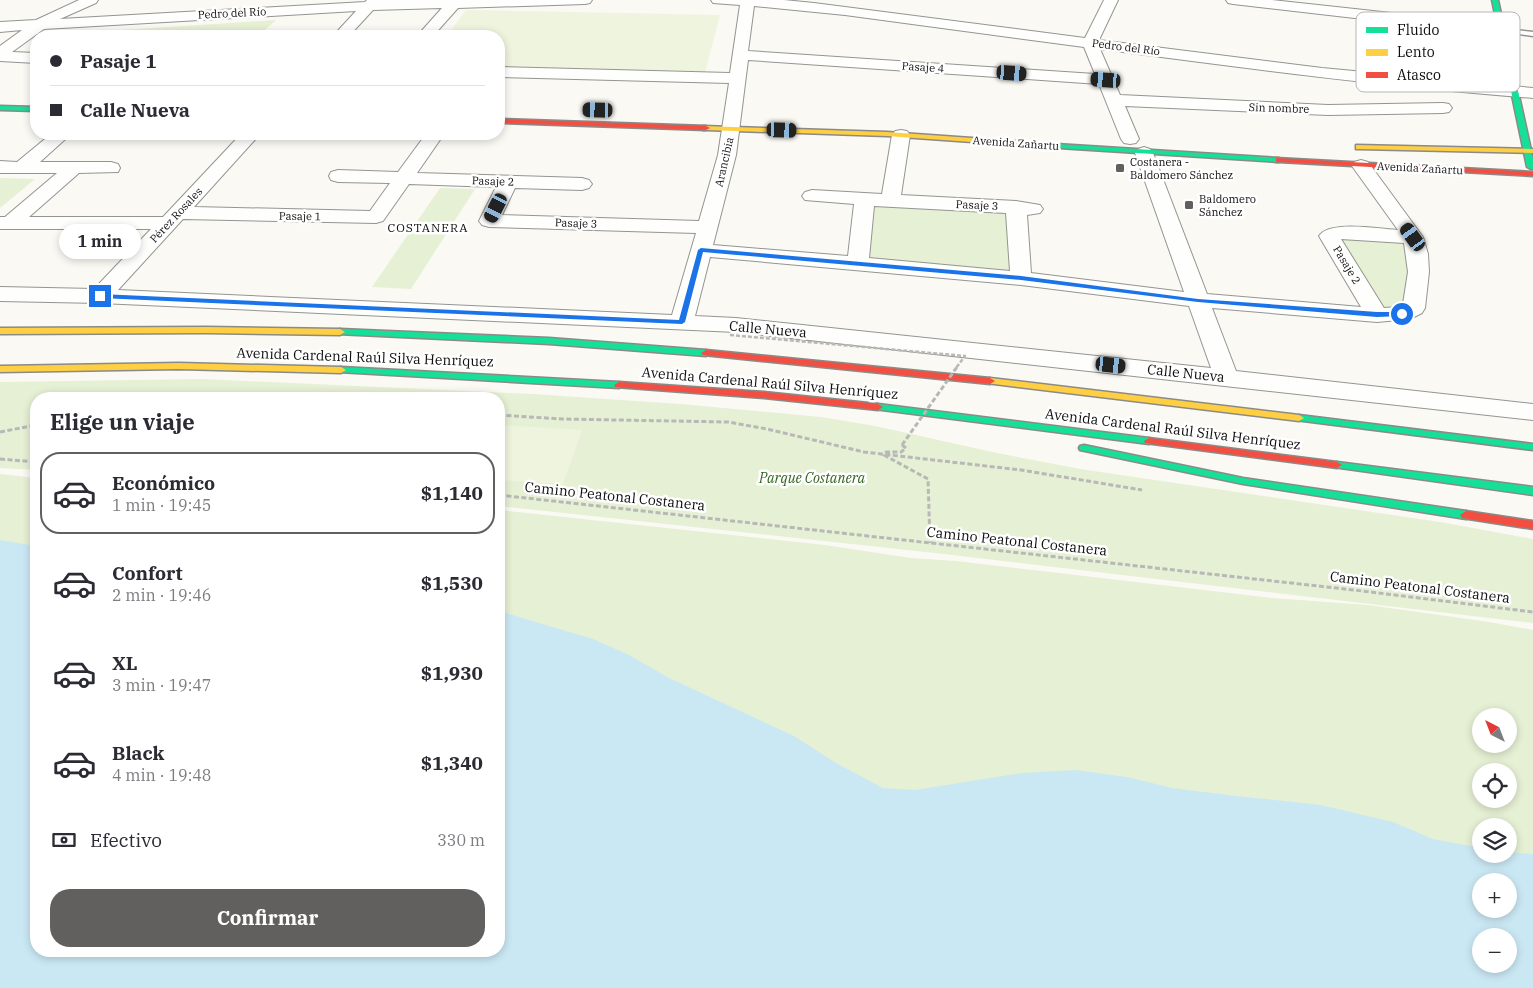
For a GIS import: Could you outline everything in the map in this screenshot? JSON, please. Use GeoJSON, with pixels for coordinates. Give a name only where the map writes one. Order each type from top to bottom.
{"type":"FeatureCollection","features":[{"type":"Feature","properties":{"kind":"main road"},"geometry":{"type":"LineString","coordinates":[[1516,92],[1530,151],[1533,174]]}},
{"type":"Feature","properties":{"kind":"main road"},"geometry":{"type":"LineString","coordinates":[[0,108],[30,109]]}},
{"type":"Feature","properties":{"kind":"main road","name":"Avenida Zañartu"},"geometry":{"type":"LineString","coordinates":[[505,121],[732,116],[901,135],[1140,144],[1357,156],[1533,174]]}},
{"type":"Feature","properties":{"kind":"main road","name":"Avenida Zañartu"},"geometry":{"type":"LineString","coordinates":[[1110,137],[1140,144]]}},
{"type":"Feature","properties":{"kind":"main road","name":"Avenida Zañartu"},"geometry":{"type":"LineString","coordinates":[[1357,156],[1530,151]]}},
{"type":"Feature","properties":{"kind":"main road","name":"Avenida Cardenal Raúl Silva Henríquez"},"geometry":{"type":"LineString","coordinates":[[0,331],[290,331],[548,341],[873,368],[1533,447]]}},
{"type":"Feature","properties":{"kind":"main road","name":"Avenida Cardenal Raúl Silva Henríquez"},"geometry":{"type":"LineString","coordinates":[[0,369],[179,366],[323,369],[495,377],[764,396],[929,412],[1533,491]]}},
{"type":"Feature","properties":{"kind":"main road"},"geometry":{"type":"LineString","coordinates":[[929,412],[1051,440]]}},
{"type":"Feature","properties":{"kind":"main road"},"geometry":{"type":"LineString","coordinates":[[1070,445],[1243,481],[1533,525]]}},
{"type":"Feature","properties":{"kind":"street"},"geometry":{"type":"LineString","coordinates":[[34,30],[56,15],[90,0]]}},
{"type":"Feature","properties":{"kind":"street","name":"Pedro del Río"},"geometry":{"type":"LineString","coordinates":[[0,27],[372,3],[454,4],[585,0]]}},
{"type":"Feature","properties":{"kind":"street","name":"Pedro del Río"},"geometry":{"type":"LineString","coordinates":[[718,0],[749,1],[816,8],[1356,76]]}},
{"type":"Feature","properties":{"kind":"street"},"geometry":{"type":"LineString","coordinates":[[1111,0],[1090,43],[1115,100],[1140,144],[1226,377]]}},
{"type":"Feature","properties":{"kind":"street"},"geometry":{"type":"LineString","coordinates":[[1234,0],[1356,14]]}},
{"type":"Feature","properties":{"kind":"street","name":"Arancibia"},"geometry":{"type":"LineString","coordinates":[[682,322],[727,155],[738,78],[744,10],[749,1]]}},
{"type":"Feature","properties":{"kind":"street"},"geometry":{"type":"LineString","coordinates":[[347,30],[372,3]]}},
{"type":"Feature","properties":{"kind":"street"},"geometry":{"type":"LineString","coordinates":[[430,30],[454,4]]}},
{"type":"Feature","properties":{"kind":"street"},"geometry":{"type":"LineString","coordinates":[[0,55],[30,33]]}},
{"type":"Feature","properties":{"kind":"street"},"geometry":{"type":"LineString","coordinates":[[0,55],[30,58]]}},
{"type":"Feature","properties":{"kind":"street","name":"Pasaje 4"},"geometry":{"type":"LineString","coordinates":[[740,55],[1106,80]]}},
{"type":"Feature","properties":{"kind":"street"},"geometry":{"type":"LineString","coordinates":[[505,72],[738,78]]}},
{"type":"Feature","properties":{"kind":"street","name":"Pedro del Río"},"geometry":{"type":"LineString","coordinates":[[1516,92],[1533,93]]}},
{"type":"Feature","properties":{"kind":"street","name":"Sin nombre"},"geometry":{"type":"LineString","coordinates":[[1115,100],[1328,110],[1443,108]]}},
{"type":"Feature","properties":{"kind":"street"},"geometry":{"type":"LineString","coordinates":[[891,200],[901,135]]}},
{"type":"Feature","properties":{"kind":"street"},"geometry":{"type":"LineString","coordinates":[[22,167],[55,140]]}},
{"type":"Feature","properties":{"kind":"street","name":"Pérez Rosales"},"geometry":{"type":"LineString","coordinates":[[100,296],[245,140]]}},
{"type":"Feature","properties":{"kind":"street"},"geometry":{"type":"LineString","coordinates":[[404,178],[431,140]]}},
{"type":"Feature","properties":{"kind":"street"},"geometry":{"type":"LineString","coordinates":[[701,250],[1021,278],[1198,300],[1377,314],[1402,314],[1414,308],[1418,250],[1413,237],[1357,156]]}},
{"type":"Feature","properties":{"kind":"street"},"geometry":{"type":"LineString","coordinates":[[0,167],[111,168]]}},
{"type":"Feature","properties":{"kind":"street"},"geometry":{"type":"LineString","coordinates":[[5,223],[74,168]]}},
{"type":"Feature","properties":{"kind":"street","name":"Pasaje 2"},"geometry":{"type":"LineString","coordinates":[[338,176],[582,184]]}},
{"type":"Feature","properties":{"kind":"street","name":"Pasaje 1"},"geometry":{"type":"LineString","coordinates":[[5,223],[172,218],[376,218],[404,178]]}},
{"type":"Feature","properties":{"kind":"street","name":"Pasaje 3"},"geometry":{"type":"LineString","coordinates":[[509,181],[489,220],[707,227]]}},
{"type":"Feature","properties":{"kind":"street","name":"Pasaje 3"},"geometry":{"type":"LineString","coordinates":[[812,196],[1024,208],[1021,278]]}},
{"type":"Feature","properties":{"kind":"street"},"geometry":{"type":"LineString","coordinates":[[858,264],[865,198]]}},
{"type":"Feature","properties":{"kind":"street","name":"Pasaje 2"},"geometry":{"type":"LineString","coordinates":[[1377,314],[1329,236],[1336,233],[1413,237]]}},
{"type":"Feature","properties":{"kind":"street","name":"Calle Nueva"},"geometry":{"type":"LineString","coordinates":[[0,294],[100,296],[682,322],[805,332],[1533,412]]}},
{"type":"Feature","properties":{"kind":"lane"},"geometry":{"type":"LineString","coordinates":[[1520,32],[1533,34]]}},
{"type":"Feature","properties":{"kind":"path"},"geometry":{"type":"LineString","coordinates":[[730,335],[965,356],[902,445],[906,448],[901,452],[886,452],[884,455]]}},
{"type":"Feature","properties":{"kind":"path"},"geometry":{"type":"LineString","coordinates":[[505,416],[728,422],[884,455],[1022,470],[1149,490]]}},
{"type":"Feature","properties":{"kind":"path"},"geometry":{"type":"LineString","coordinates":[[0,432],[30,426]]}},
{"type":"Feature","properties":{"kind":"path"},"geometry":{"type":"LineString","coordinates":[[884,455],[928,478],[930,543]]}},
{"type":"Feature","properties":{"kind":"path"},"geometry":{"type":"LineString","coordinates":[[0,459],[30,462]]}},
{"type":"Feature","properties":{"kind":"path","name":"Camino Peatonal Costanera"},"geometry":{"type":"LineString","coordinates":[[505,496],[1533,612]]}},
{"type":"Feature","properties":{"kind":"green space"},"geometry":{"type":"Polygon","coordinates":[[[466,10],[720,15],[705,73],[505,69],[505,30],[451,30],[466,10]]]}},
{"type":"Feature","properties":{"kind":"green space"},"geometry":{"type":"Polygon","coordinates":[[[276,20],[265,30],[123,30],[276,20]]]}},
{"type":"Feature","properties":{"kind":"green space"},"geometry":{"type":"Polygon","coordinates":[[[0,178],[35,179],[0,208],[0,178]]]}},
{"type":"Feature","properties":{"kind":"green space"},"geometry":{"type":"Polygon","coordinates":[[[440,188],[475,189],[411,289],[372,287],[440,188]]]}},
{"type":"Feature","properties":{"kind":"green space"},"geometry":{"type":"Polygon","coordinates":[[[865,198],[1016,207],[1021,278],[858,264],[865,198]]]}},
{"type":"Feature","properties":{"kind":"green space"},"geometry":{"type":"Polygon","coordinates":[[[1336,233],[1413,237],[1414,308],[1377,315],[1336,233]]]}},
{"type":"Feature","properties":{"kind":"green space","name":"Parque Costanera"},"geometry":{"type":"Polygon","coordinates":[[[202,379],[488,392],[30,392],[30,470],[0,468],[0,382],[202,379]]]}},
{"type":"Feature","properties":{"kind":"green space","name":"Parque Costanera"},"geometry":{"type":"Polygon","coordinates":[[[505,393],[681,404],[821,417],[875,426],[1080,469],[1440,522],[1533,539],[1533,623],[944,554],[505,507],[505,393]]]}},
{"type":"Feature","properties":{"kind":"green space"},"geometry":{"type":"Polygon","coordinates":[[[505,425],[582,430],[563,484],[505,480],[505,425]]]}},
{"type":"Feature","properties":{"kind":"green space"},"geometry":{"type":"Polygon","coordinates":[[[0,474],[30,477],[30,957],[505,957],[505,511],[825,545],[911,558],[956,561],[1272,598],[1368,605],[1533,630],[1533,988],[0,988],[0,474]]]}},
{"type":"Feature","properties":{"kind":"water"},"geometry":{"type":"Polygon","coordinates":[[[0,540],[30,545],[30,957],[505,957],[505,613],[593,639],[629,655],[669,678],[794,736],[836,763],[883,788],[915,790],[1021,773],[1076,770],[1127,777],[1172,788],[1321,805],[1393,822],[1433,839],[1472,846],[1472,863],[1517,863],[1517,853],[1533,854],[1533,988],[0,988],[0,540]]]}},
{"type":"Feature","properties":{"kind":"traffic: fast"},"geometry":{"type":"LineString","coordinates":[[1495,0],[1498,12]]}},
{"type":"Feature","properties":{"kind":"traffic: fast"},"geometry":{"type":"LineString","coordinates":[[1515,92],[1531,167]]}},
{"type":"Feature","properties":{"kind":"traffic: fast"},"geometry":{"type":"LineString","coordinates":[[0,108],[30,109]]}},
{"type":"Feature","properties":{"kind":"traffic: fast"},"geometry":{"type":"LineString","coordinates":[[1043,145],[1279,160]]}},
{"type":"Feature","properties":{"kind":"traffic: fast"},"geometry":{"type":"LineString","coordinates":[[340,332],[549,341],[706,353]]}},
{"type":"Feature","properties":{"kind":"traffic: fast"},"geometry":{"type":"LineString","coordinates":[[341,370],[619,385]]}},
{"type":"Feature","properties":{"kind":"traffic: fast"},"geometry":{"type":"LineString","coordinates":[[878,407],[1149,441]]}},
{"type":"Feature","properties":{"kind":"traffic: fast"},"geometry":{"type":"LineString","coordinates":[[1299,418],[1533,447]]}},
{"type":"Feature","properties":{"kind":"traffic: fast"},"geometry":{"type":"LineString","coordinates":[[1084,448],[1243,481],[1466,515]]}},
{"type":"Feature","properties":{"kind":"traffic: fast"},"geometry":{"type":"LineString","coordinates":[[1337,465],[1533,491]]}},
{"type":"Feature","properties":{"kind":"traffic: slow"},"geometry":{"type":"LineString","coordinates":[[706,128],[887,134],[1043,145]]}},
{"type":"Feature","properties":{"kind":"traffic: slow"},"geometry":{"type":"LineString","coordinates":[[1359,147],[1533,151]]}},
{"type":"Feature","properties":{"kind":"traffic: slow"},"geometry":{"type":"LineString","coordinates":[[0,331],[206,330],[340,332]]}},
{"type":"Feature","properties":{"kind":"traffic: slow"},"geometry":{"type":"LineString","coordinates":[[0,369],[179,366],[341,370]]}},
{"type":"Feature","properties":{"kind":"traffic: slow"},"geometry":{"type":"LineString","coordinates":[[990,381],[1299,418]]}},
{"type":"Feature","properties":{"kind":"traffic: jam"},"geometry":{"type":"LineString","coordinates":[[505,121],[706,128]]}},
{"type":"Feature","properties":{"kind":"traffic: jam"},"geometry":{"type":"LineString","coordinates":[[1279,160],[1533,174]]}},
{"type":"Feature","properties":{"kind":"traffic: jam"},"geometry":{"type":"LineString","coordinates":[[706,353],[990,381]]}},
{"type":"Feature","properties":{"kind":"traffic: jam"},"geometry":{"type":"LineString","coordinates":[[619,385],[764,395],[878,407]]}},
{"type":"Feature","properties":{"kind":"traffic: jam"},"geometry":{"type":"LineString","coordinates":[[1149,441],[1337,465]]}},
{"type":"Feature","properties":{"kind":"traffic: jam"},"geometry":{"type":"LineString","coordinates":[[1466,515],[1533,525]]}},
{"type":"Feature","properties":{"kind":"place","name":"Costanera - Baldomero Sánchez"},"geometry":{"type":"Point","coordinates":[1120,168]}},
{"type":"Feature","properties":{"kind":"place","name":"Baldomero Sánchez"},"geometry":{"type":"Point","coordinates":[1189,205]}},
{"type":"Feature","properties":{"kind":"district","name":"COSTANERA"},"geometry":{"type":"Point","coordinates":[428,227]}},
{"type":"Feature","properties":{"kind":"route"},"geometry":{"type":"LineString","coordinates":[[100,296],[682,322],[701,250],[1021,278],[1198,300],[1377,314],[1402,314]]}}]}
